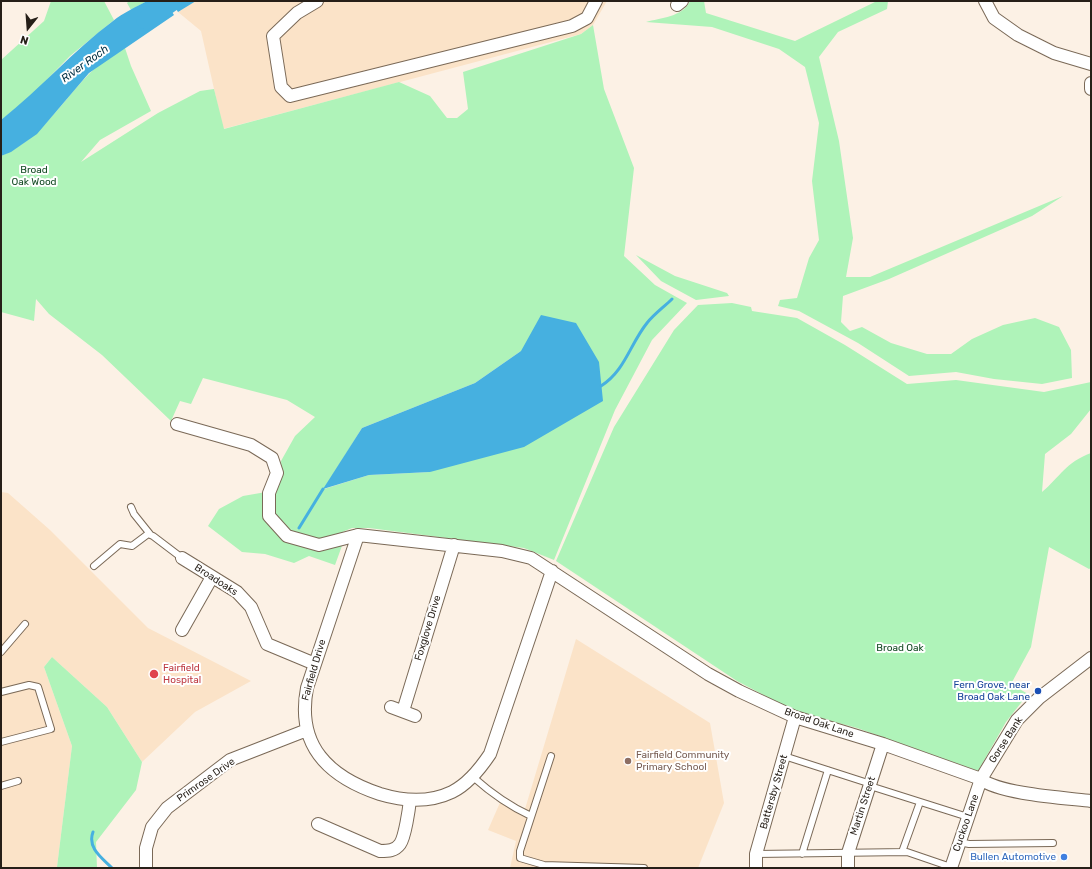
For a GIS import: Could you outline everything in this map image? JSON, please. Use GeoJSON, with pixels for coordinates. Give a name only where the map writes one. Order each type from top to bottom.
{"type":"FeatureCollection","features":[{"type":"Feature","properties":{"kind":"street"},"geometry":{"type":"LineString","coordinates":[[317,1],[297,12],[273,36],[281,87],[290,96],[572,26],[587,18],[596,1]]}},
{"type":"Feature","properties":{"kind":"street"},"geometry":{"type":"LineString","coordinates":[[984,1],[994,18],[1018,35],[1054,53],[1091,64]]}},
{"type":"Feature","properties":{"kind":"street"},"geometry":{"type":"LineString","coordinates":[[1091,83],[1091,88]]}},
{"type":"Feature","properties":{"kind":"street"},"geometry":{"type":"LineString","coordinates":[[177,424],[251,445],[272,458],[277,473],[269,493],[268,516],[287,536],[320,545],[358,535],[454,545],[522,554],[552,571]]}},
{"type":"Feature","properties":{"kind":"street","name":"Fairfield Drive"},"geometry":{"type":"LineString","coordinates":[[358,535],[315,664],[304,703],[306,730],[323,761],[341,777],[372,791],[393,798],[410,800],[431,799],[451,793],[473,777],[490,754],[552,571]]}},
{"type":"Feature","properties":{"kind":"street","name":"Foxglove Drive"},"geometry":{"type":"LineString","coordinates":[[403,711],[454,545]]}},
{"type":"Feature","properties":{"kind":"street","name":"Broadoaks"},"geometry":{"type":"LineString","coordinates":[[182,558],[237,592],[251,607],[268,644],[315,664]]}},
{"type":"Feature","properties":{"kind":"street","name":"Broad Oak Lane"},"geometry":{"type":"LineString","coordinates":[[552,571],[708,674],[739,691],[796,717],[883,744],[981,779],[987,784],[1016,791],[1091,801]]}},
{"type":"Feature","properties":{"kind":"street"},"geometry":{"type":"LineString","coordinates":[[182,630],[212,576]]}},
{"type":"Feature","properties":{"kind":"street","name":"Gorse Bank"},"geometry":{"type":"LineString","coordinates":[[981,779],[1017,720],[1039,698],[1091,658]]}},
{"type":"Feature","properties":{"kind":"street"},"geometry":{"type":"LineString","coordinates":[[391,707],[415,716]]}},
{"type":"Feature","properties":{"kind":"street","name":"Battersby Street"},"geometry":{"type":"LineString","coordinates":[[756,868],[756,854],[796,717]]}},
{"type":"Feature","properties":{"kind":"street","name":"Primrose Drive"},"geometry":{"type":"LineString","coordinates":[[146,868],[146,848],[152,827],[167,808],[230,760],[306,730]]}},
{"type":"Feature","properties":{"kind":"street","name":"Martin Street"},"geometry":{"type":"LineString","coordinates":[[848,868],[848,853],[883,744]]}},
{"type":"Feature","properties":{"kind":"street","name":"Cuckoo Lane"},"geometry":{"type":"LineString","coordinates":[[951,868],[981,779]]}},
{"type":"Feature","properties":{"kind":"street"},"geometry":{"type":"LineString","coordinates":[[318,824],[380,851],[391,851],[400,844],[409,812],[410,800]]}},
{"type":"Feature","properties":{"kind":"lane"},"geometry":{"type":"LineString","coordinates":[[131,507],[150,534],[182,558]]}},
{"type":"Feature","properties":{"kind":"lane"},"geometry":{"type":"LineString","coordinates":[[94,566],[120,544],[132,546],[144,536],[150,534]]}},
{"type":"Feature","properties":{"kind":"lane"},"geometry":{"type":"LineString","coordinates":[[1,652],[25,624]]}},
{"type":"Feature","properties":{"kind":"lane"},"geometry":{"type":"LineString","coordinates":[[1,692],[28,685],[38,687],[51,729],[1,742]]}},
{"type":"Feature","properties":{"kind":"lane"},"geometry":{"type":"LineString","coordinates":[[551,756],[520,851],[520,858],[544,865],[644,868]]}},
{"type":"Feature","properties":{"kind":"lane"},"geometry":{"type":"LineString","coordinates":[[784,756],[968,817]]}},
{"type":"Feature","properties":{"kind":"lane"},"geometry":{"type":"LineString","coordinates":[[802,854],[828,770]]}},
{"type":"Feature","properties":{"kind":"lane"},"geometry":{"type":"LineString","coordinates":[[473,777],[491,793],[510,806],[531,816]]}},
{"type":"Feature","properties":{"kind":"lane"},"geometry":{"type":"LineString","coordinates":[[1,786],[18,781]]}},
{"type":"Feature","properties":{"kind":"lane"},"geometry":{"type":"LineString","coordinates":[[902,852],[920,802]]}},
{"type":"Feature","properties":{"kind":"lane"},"geometry":{"type":"LineString","coordinates":[[959,842],[969,844],[1053,843]]}},
{"type":"Feature","properties":{"kind":"lane"},"geometry":{"type":"LineString","coordinates":[[756,854],[907,852],[951,868]]}},
{"type":"Feature","properties":{"kind":"shaded area"},"geometry":{"type":"Polygon","coordinates":[[[196,1],[607,1],[593,25],[581,34],[223,129],[201,31],[178,12],[196,1]]]}},
{"type":"Feature","properties":{"kind":"shaded area","name":"Fairfield Hospital"},"geometry":{"type":"Polygon","coordinates":[[[1,492],[8,493],[50,530],[148,628],[251,681],[195,712],[142,762],[107,707],[52,657],[44,667],[72,746],[57,867],[1,868],[1,492]]]}},
{"type":"Feature","properties":{"kind":"shaded area","name":"Fairfield Community Primary School"},"geometry":{"type":"Polygon","coordinates":[[[576,639],[710,723],[724,803],[698,868],[510,868],[516,841],[488,830],[502,798],[525,809],[576,639]]]}},
{"type":"Feature","properties":{"kind":"green space"},"geometry":{"type":"Polygon","coordinates":[[[51,1],[104,1],[114,20],[70,56],[28,99],[1,120],[1,60],[44,21],[51,1]]]}},
{"type":"Feature","properties":{"kind":"green space"},"geometry":{"type":"Polygon","coordinates":[[[129,1],[147,1],[131,10],[127,3],[129,1]]]}},
{"type":"Feature","properties":{"kind":"green space"},"geometry":{"type":"Polygon","coordinates":[[[690,1],[704,1],[706,13],[795,41],[877,1],[888,1],[887,9],[838,32],[819,57],[839,141],[853,238],[846,277],[870,277],[1063,196],[1032,216],[889,279],[843,296],[841,322],[850,331],[862,327],[891,343],[927,354],[951,354],[972,339],[1003,325],[1035,318],[1059,327],[1071,350],[1072,378],[1042,384],[994,379],[956,372],[909,376],[858,343],[799,311],[778,306],[780,300],[797,298],[809,258],[819,240],[812,181],[819,123],[805,67],[779,49],[712,27],[646,22],[677,14],[687,6],[690,1]]]}},
{"type":"Feature","properties":{"kind":"green space","name":"Broad Oak Wood"},"geometry":{"type":"Polygon","coordinates":[[[593,25],[604,89],[634,168],[624,256],[655,285],[687,303],[652,340],[615,410],[554,560],[524,548],[369,528],[352,528],[318,542],[289,534],[273,515],[271,494],[282,475],[281,461],[295,436],[315,417],[287,400],[203,378],[191,404],[180,401],[171,421],[102,355],[49,314],[36,299],[34,321],[1,312],[1,156],[27,141],[38,131],[96,67],[125,48],[131,66],[151,111],[100,140],[81,162],[158,113],[200,91],[214,89],[224,129],[399,82],[430,96],[447,118],[457,118],[468,109],[463,72],[581,34],[593,25]],[[521,351],[475,383],[362,428],[324,489],[369,475],[430,472],[521,351]]]}},
{"type":"Feature","properties":{"kind":"green space"},"geometry":{"type":"Polygon","coordinates":[[[636,255],[675,276],[727,293],[729,296],[696,300],[661,281],[636,255]]]}},
{"type":"Feature","properties":{"kind":"green space","name":"Broad Oak"},"geometry":{"type":"Polygon","coordinates":[[[732,303],[751,307],[752,311],[797,318],[845,345],[907,384],[956,380],[1044,392],[1091,382],[1091,409],[1071,434],[1045,454],[1042,492],[1069,465],[1091,453],[1091,568],[1089,569],[1049,547],[1031,647],[1011,684],[1028,694],[1006,722],[978,771],[857,728],[794,711],[737,681],[556,561],[614,427],[674,330],[698,305],[732,303]]]}},
{"type":"Feature","properties":{"kind":"green space"},"geometry":{"type":"Polygon","coordinates":[[[266,492],[265,517],[286,539],[343,543],[335,565],[309,556],[294,563],[265,554],[242,552],[208,526],[219,509],[243,496],[266,492]]]}},
{"type":"Feature","properties":{"kind":"green space"},"geometry":{"type":"Polygon","coordinates":[[[52,657],[107,707],[142,762],[136,790],[96,842],[97,868],[57,867],[72,746],[44,667],[52,657]]]}},
{"type":"Feature","properties":{"kind":"water"},"geometry":{"type":"Polygon","coordinates":[[[147,1],[165,1],[174,15],[89,73],[37,134],[11,152],[1,156],[1,120],[98,33],[121,15],[147,1]]]}},
{"type":"Feature","properties":{"kind":"water"},"geometry":{"type":"Polygon","coordinates":[[[171,1],[196,1],[178,12],[171,1]]]}},
{"type":"Feature","properties":{"kind":"water"},"geometry":{"type":"Polygon","coordinates":[[[541,315],[576,323],[599,362],[603,401],[524,447],[430,472],[369,475],[323,489],[362,428],[475,383],[521,351],[541,315]]]}},
{"type":"Feature","properties":{"kind":"waterway","name":"River Roch"},"geometry":{"type":"LineString","coordinates":[[146,20],[173,1]]}},
{"type":"Feature","properties":{"kind":"waterway"},"geometry":{"type":"LineString","coordinates":[[601,386],[609,380],[622,365],[647,323],[672,299]]}},
{"type":"Feature","properties":{"kind":"waterway"},"geometry":{"type":"LineString","coordinates":[[299,528],[323,489]]}},
{"type":"Feature","properties":{"kind":"waterway"},"geometry":{"type":"LineString","coordinates":[[93,832],[92,843],[96,852],[112,868]]}},
{"type":"Feature","properties":{"kind":"place","name":"Fairfield Hospital"},"geometry":{"type":"Point","coordinates":[154,674]}},
{"type":"Feature","properties":{"kind":"place","name":"Fern Grove, near Broad Oak Lane"},"geometry":{"type":"Point","coordinates":[1038,691]}},
{"type":"Feature","properties":{"kind":"place","name":"Fairfield Community Primary School"},"geometry":{"type":"Point","coordinates":[628,761]}},
{"type":"Feature","properties":{"kind":"place","name":"Bullen Automotive"},"geometry":{"type":"Point","coordinates":[1064,857]}}]}
